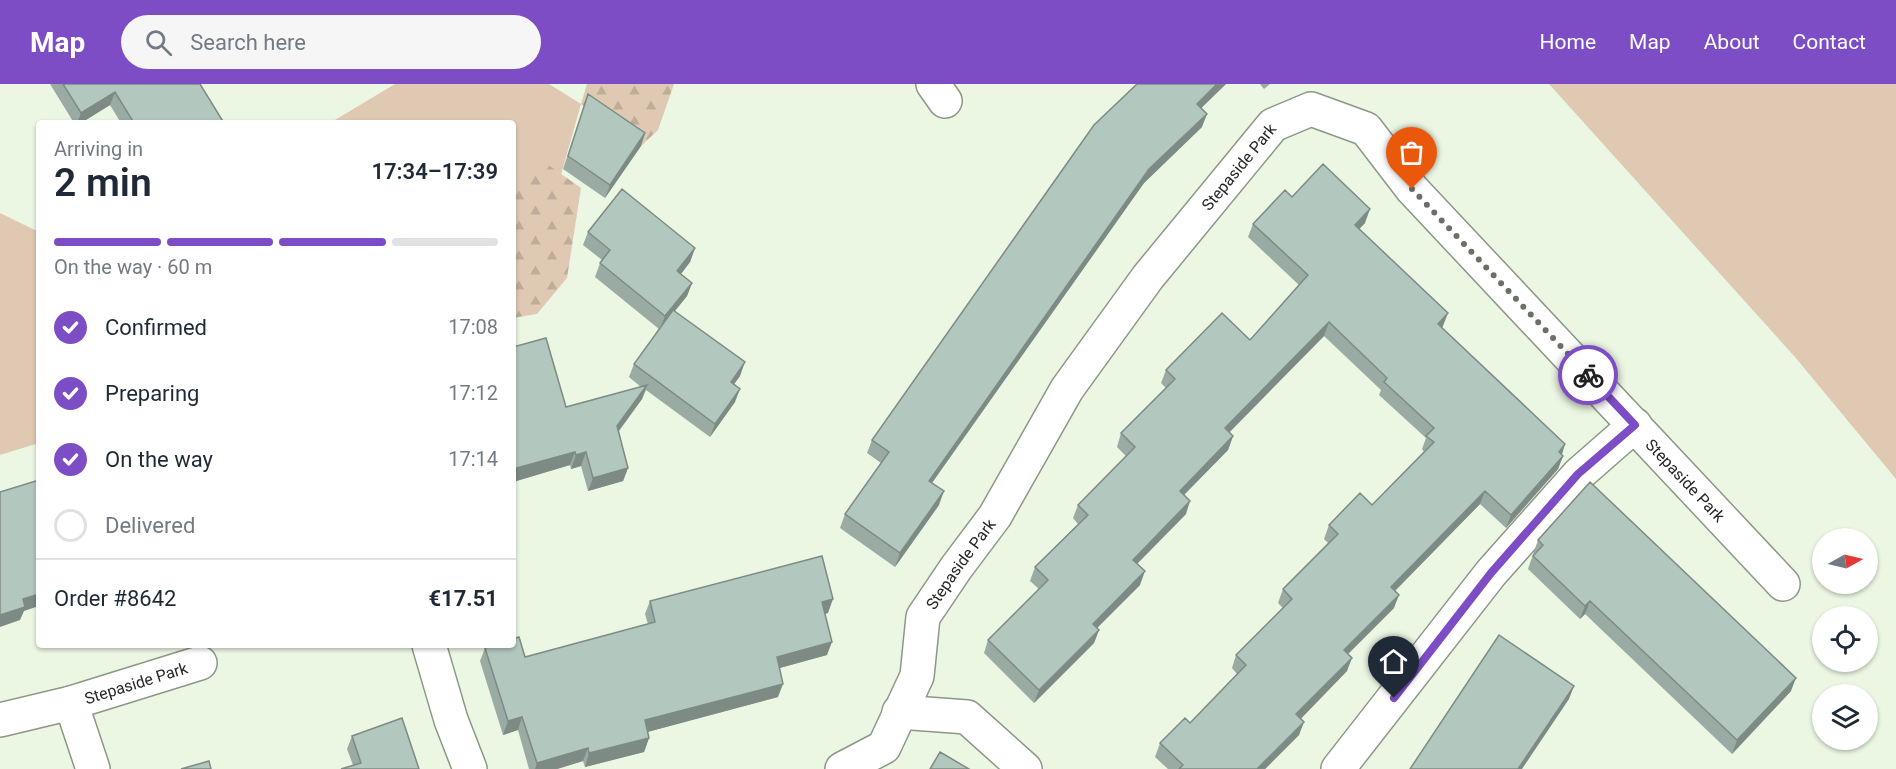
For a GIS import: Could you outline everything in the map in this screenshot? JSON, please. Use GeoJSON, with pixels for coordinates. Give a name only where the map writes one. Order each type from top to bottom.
{"type":"FeatureCollection","features":[{"type":"Feature","properties":{"kind":"street","name":"Stepaside Park"},"geometry":{"type":"LineString","coordinates":[[842,769],[884,747],[917,676],[923,617],[995,516],[1067,389],[1148,277],[1273,124],[1311,109],[1366,129],[1412,189],[1784,584]]}},
{"type":"Feature","properties":{"kind":"street"},"geometry":{"type":"LineString","coordinates":[[1338,769],[1491,573],[1578,474],[1635,425]]}},
{"type":"Feature","properties":{"kind":"street"},"geometry":{"type":"LineString","coordinates":[[430,648],[451,720],[470,769]]}},
{"type":"Feature","properties":{"kind":"street","name":"Stepaside Park"},"geometry":{"type":"LineString","coordinates":[[0,720],[71,703],[200,663]]}},
{"type":"Feature","properties":{"kind":"street","name":"Stepaside Park"},"geometry":{"type":"LineString","coordinates":[[71,703],[93,769]]}},
{"type":"Feature","properties":{"kind":"street"},"geometry":{"type":"LineString","coordinates":[[899,712],[967,717],[1025,769]]}},
{"type":"Feature","properties":{"kind":"green space"},"geometry":{"type":"Polygon","coordinates":[[[395,84],[549,84],[581,104],[526,298],[516,301],[516,120],[335,120],[395,84]]]}},
{"type":"Feature","properties":{"kind":"green space"},"geometry":{"type":"Polygon","coordinates":[[[587,84],[674,84],[658,130],[641,146],[581,104],[587,84]]]}},
{"type":"Feature","properties":{"kind":"green space"},"geometry":{"type":"Polygon","coordinates":[[[1549,84],[1896,84],[1896,479],[1795,357],[1549,84]]]}},
{"type":"Feature","properties":{"kind":"green space"},"geometry":{"type":"Polygon","coordinates":[[[540,159],[581,188],[567,278],[537,314],[516,318],[516,187],[540,159]]]}},
{"type":"Feature","properties":{"kind":"green space"},"geometry":{"type":"Polygon","coordinates":[[[0,213],[36,231],[36,444],[0,455],[0,213]]]}},
{"type":"Feature","properties":{"kind":"building"},"geometry":{"type":"Polygon","coordinates":[[[63,84],[200,84],[222,120],[132,120],[115,92],[81,113],[63,84]]]}},
{"type":"Feature","properties":{"kind":"building"},"geometry":{"type":"Polygon","coordinates":[[[1137,84],[1217,84],[1197,104],[1207,114],[1149,169],[929,481],[944,491],[900,553],[845,514],[889,452],[872,440],[1094,125],[1137,84]]]}},
{"type":"Feature","properties":{"kind":"building"},"geometry":{"type":"Polygon","coordinates":[[[588,94],[645,133],[610,185],[568,156],[588,94]]]}},
{"type":"Feature","properties":{"kind":"building"},"geometry":{"type":"Polygon","coordinates":[[[1323,164],[1370,209],[1355,225],[1448,313],[1438,324],[1565,444],[1559,452],[1563,456],[1511,515],[1485,491],[1391,587],[1399,595],[1344,650],[1352,658],[1296,714],[1304,722],[1257,769],[1179,769],[1183,765],[1160,743],[1185,718],[1190,723],[1246,665],[1236,655],[1292,599],[1283,589],[1338,534],[1329,525],[1360,493],[1372,505],[1434,442],[1426,436],[1434,428],[1384,382],[1387,378],[1329,322],[1225,428],[1233,436],[1180,491],[1190,501],[1133,560],[1145,571],[1093,624],[1099,630],[1039,690],[988,640],[1048,580],[1035,567],[1088,515],[1078,505],[1135,447],[1121,433],[1175,379],[1166,370],[1222,313],[1250,340],[1308,275],[1253,224],[1285,190],[1292,197],[1323,164]]]}},
{"type":"Feature","properties":{"kind":"building"},"geometry":{"type":"Polygon","coordinates":[[[622,189],[695,248],[677,271],[692,283],[665,316],[600,263],[610,250],[588,232],[622,189]]]}},
{"type":"Feature","properties":{"kind":"building"},"geometry":{"type":"Polygon","coordinates":[[[673,310],[745,362],[731,382],[740,389],[715,424],[634,364],[673,310]]]}},
{"type":"Feature","properties":{"kind":"building"},"geometry":{"type":"Polygon","coordinates":[[[546,338],[566,407],[647,385],[617,426],[628,468],[593,478],[586,452],[576,455],[575,452],[516,468],[516,346],[546,338]]]}},
{"type":"Feature","properties":{"kind":"building"},"geometry":{"type":"Polygon","coordinates":[[[36,481],[36,595],[23,599],[25,607],[0,615],[0,492],[36,481]]]}},
{"type":"Feature","properties":{"kind":"building"},"geometry":{"type":"Polygon","coordinates":[[[1590,482],[1796,678],[1737,740],[1590,601],[1585,606],[1533,556],[1543,545],[1538,540],[1590,482]]]}},
{"type":"Feature","properties":{"kind":"building"},"geometry":{"type":"Polygon","coordinates":[[[822,556],[833,599],[822,602],[832,642],[777,657],[783,684],[645,720],[649,738],[589,753],[588,748],[537,763],[522,717],[508,721],[485,648],[516,648],[516,638],[519,637],[525,657],[655,622],[650,601],[822,556]]]}},
{"type":"Feature","properties":{"kind":"building"},"geometry":{"type":"Polygon","coordinates":[[[1499,635],[1574,686],[1518,769],[1410,769],[1499,635]]]}},
{"type":"Feature","properties":{"kind":"building"},"geometry":{"type":"Polygon","coordinates":[[[402,718],[419,769],[341,769],[361,763],[352,736],[402,718]]]}},
{"type":"Feature","properties":{"kind":"building"},"geometry":{"type":"Polygon","coordinates":[[[940,752],[969,769],[930,769],[940,752]]]}},
{"type":"Feature","properties":{"kind":"building"},"geometry":{"type":"Polygon","coordinates":[[[209,761],[211,769],[181,769],[209,761]]]}},
{"type":"Feature","properties":{"kind":"way so far"},"geometry":{"type":"LineString","coordinates":[[1412,189],[1588,375]]}},
{"type":"Feature","properties":{"kind":"route"},"geometry":{"type":"LineString","coordinates":[[1394,698],[1491,573],[1578,474],[1635,425],[1588,375]]}}]}
